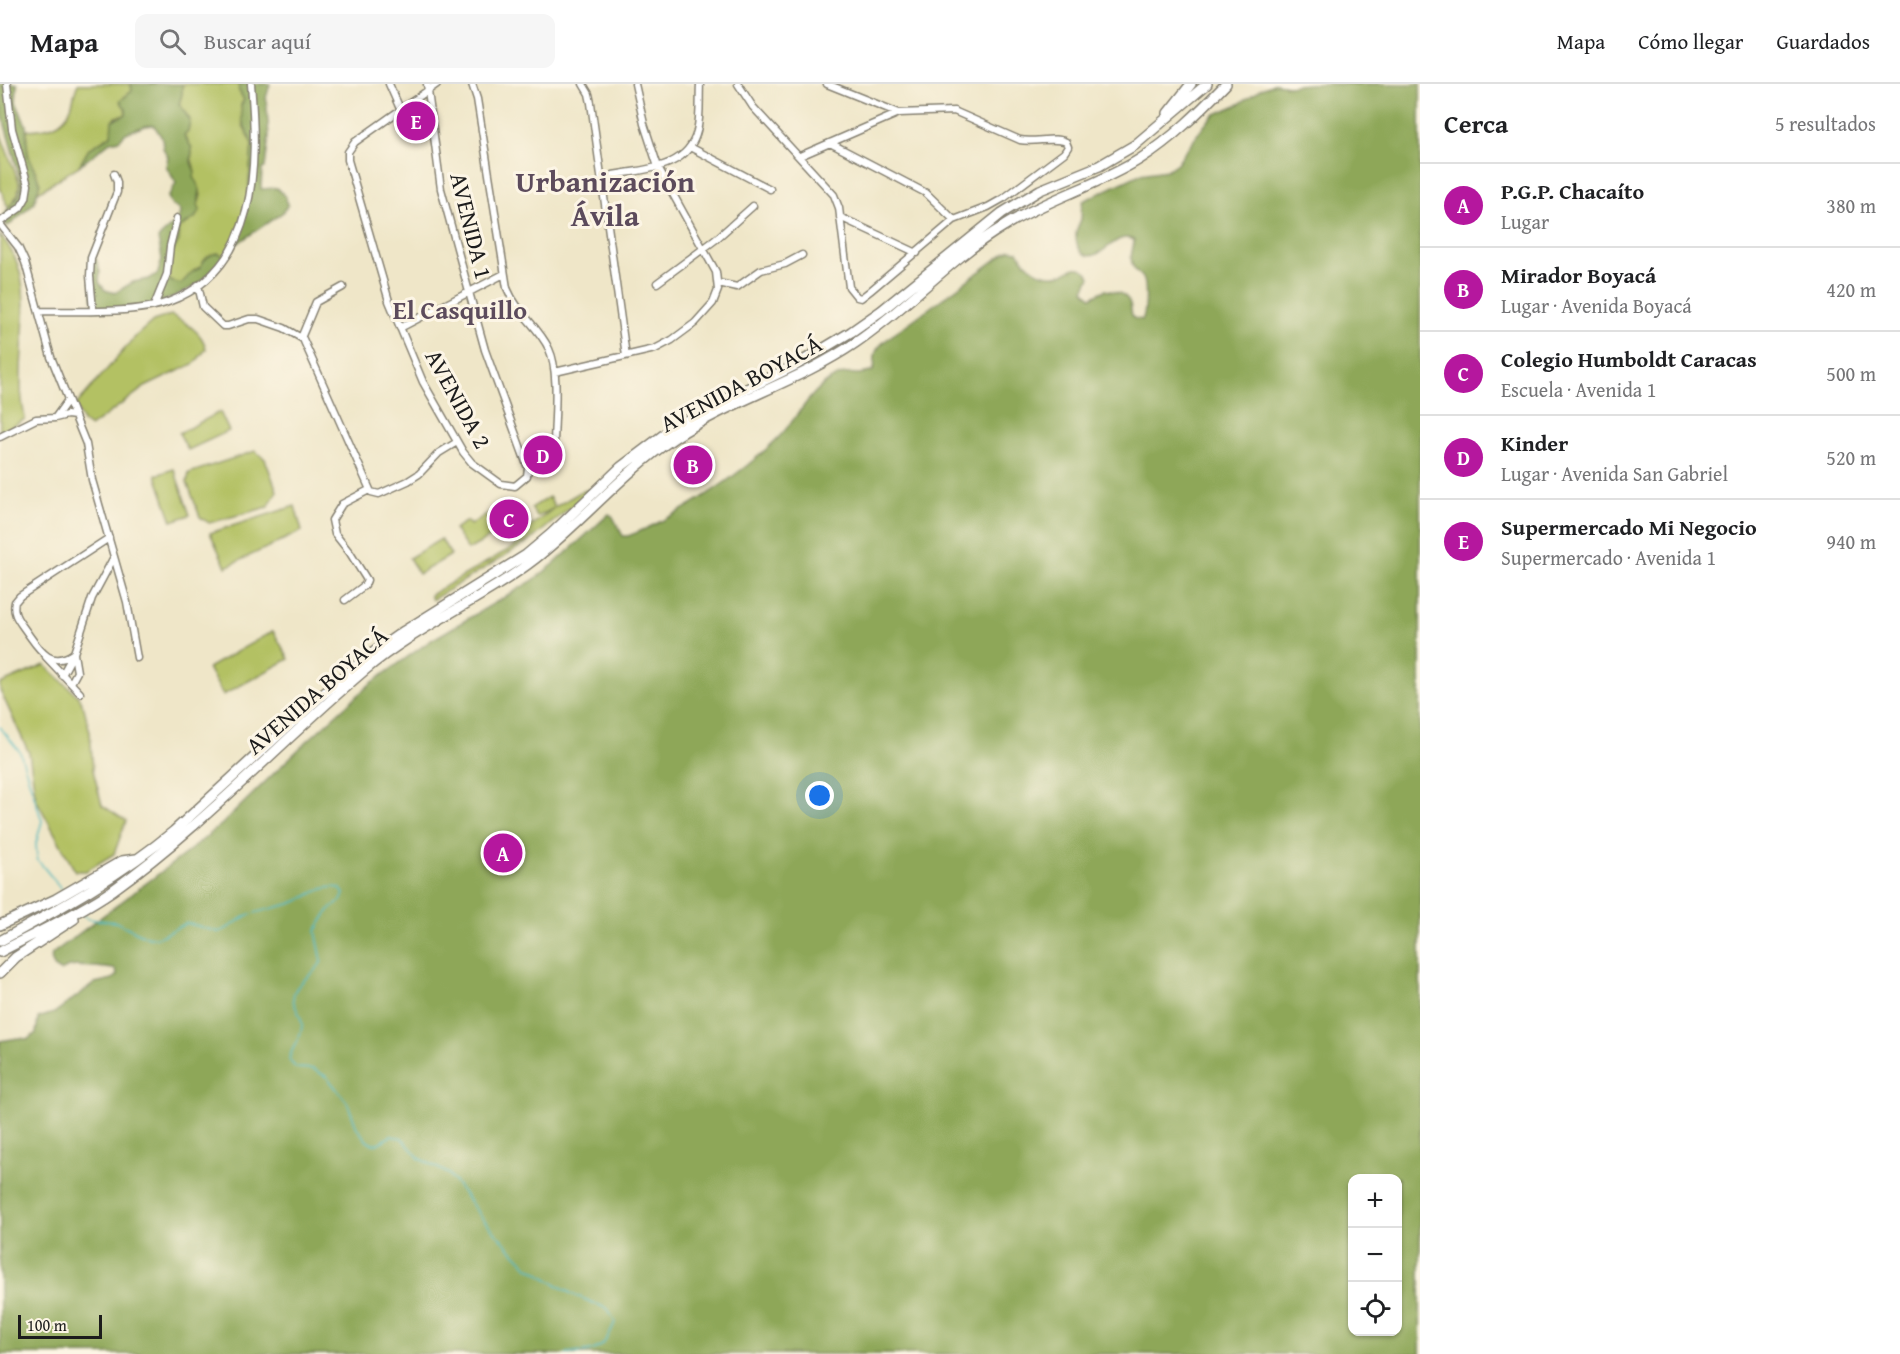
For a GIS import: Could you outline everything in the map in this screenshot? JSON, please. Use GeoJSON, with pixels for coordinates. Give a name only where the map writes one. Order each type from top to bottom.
{"type":"FeatureCollection","features":[{"type":"Feature","properties":{"kind":"highway"},"geometry":{"type":"LineString","coordinates":[[1155,129],[1191,84]]}},
{"type":"Feature","properties":{"kind":"highway","name":"AVENIDA BOYACÁ"},"geometry":{"type":"LineString","coordinates":[[84,889],[122,861],[139,860],[367,657],[404,631],[526,555],[552,534],[621,467],[670,430],[818,353],[880,311],[1002,213],[1040,190],[1099,166],[1135,145],[1207,84]]}},
{"type":"Feature","properties":{"kind":"highway","name":"AVENIDA BOYACÁ"},"geometry":{"type":"LineString","coordinates":[[70,918],[109,893],[192,827],[368,668],[412,636],[504,581],[534,560],[625,475],[673,439],[716,413],[825,363],[858,342],[1001,227],[1043,204],[1140,159],[1172,135],[1228,84]]}},
{"type":"Feature","properties":{"kind":"highway"},"geometry":{"type":"LineString","coordinates":[[0,925],[56,899],[84,889]]}},
{"type":"Feature","properties":{"kind":"highway"},"geometry":{"type":"LineString","coordinates":[[0,940],[62,908],[84,889]]}},
{"type":"Feature","properties":{"kind":"highway"},"geometry":{"type":"LineString","coordinates":[[0,952],[70,918]]}},
{"type":"Feature","properties":{"kind":"highway"},"geometry":{"type":"LineString","coordinates":[[0,973],[16,957],[70,918]]}},
{"type":"Feature","properties":{"kind":"street"},"geometry":{"type":"LineString","coordinates":[[8,84],[12,129],[28,185],[26,198],[20,208],[0,223],[18,247],[25,262],[51,357],[86,444],[92,480],[129,610],[137,658]]}},
{"type":"Feature","properties":{"kind":"street"},"geometry":{"type":"LineString","coordinates":[[39,311],[153,306],[176,298],[215,272],[239,232],[253,184],[255,154],[251,84]]}},
{"type":"Feature","properties":{"kind":"street"},"geometry":{"type":"LineString","coordinates":[[389,84],[401,111],[427,88],[437,84]]}},
{"type":"Feature","properties":{"kind":"street"},"geometry":{"type":"LineString","coordinates":[[472,84],[477,99],[507,288],[516,306],[549,349],[555,372],[554,446]]}},
{"type":"Feature","properties":{"kind":"street"},"geometry":{"type":"LineString","coordinates":[[583,84],[589,94],[591,104],[626,356]]}},
{"type":"Feature","properties":{"kind":"street"},"geometry":{"type":"LineString","coordinates":[[555,372],[655,349],[695,323],[713,303],[718,290],[716,272],[658,167],[644,124],[635,84]]}},
{"type":"Feature","properties":{"kind":"street"},"geometry":{"type":"LineString","coordinates":[[613,175],[658,167],[678,160],[690,147],[697,132],[700,84]]}},
{"type":"Feature","properties":{"kind":"street"},"geometry":{"type":"LineString","coordinates":[[738,84],[753,106],[834,195],[840,217],[849,286],[857,297],[870,291],[954,220],[1004,198],[1064,153],[1067,150],[1067,144],[1061,139],[1030,142],[1020,140],[954,111],[899,113],[800,156]]}},
{"type":"Feature","properties":{"kind":"street"},"geometry":{"type":"LineString","coordinates":[[827,84],[899,113]]}},
{"type":"Feature","properties":{"kind":"street","name":"AVENIDA 1"},"geometry":{"type":"LineString","coordinates":[[427,88],[441,189],[485,350],[528,468],[527,477],[520,484],[511,487],[497,482]]}},
{"type":"Feature","properties":{"kind":"street","name":"AVENIDA 2"},"geometry":{"type":"LineString","coordinates":[[401,111],[355,142],[348,152],[348,160],[389,301],[423,382],[457,442],[472,463],[497,482]]}},
{"type":"Feature","properties":{"kind":"street"},"geometry":{"type":"LineString","coordinates":[[831,142],[926,193],[954,220]]}},
{"type":"Feature","properties":{"kind":"street"},"geometry":{"type":"LineString","coordinates":[[690,147],[770,189]]}},
{"type":"Feature","properties":{"kind":"street"},"geometry":{"type":"LineString","coordinates":[[93,310],[91,258],[117,192],[114,174]]}},
{"type":"Feature","properties":{"kind":"street"},"geometry":{"type":"LineString","coordinates":[[657,283],[704,248],[753,206]]}},
{"type":"Feature","properties":{"kind":"street"},"geometry":{"type":"LineString","coordinates":[[840,217],[917,253]]}},
{"type":"Feature","properties":{"kind":"street"},"geometry":{"type":"LineString","coordinates":[[153,306],[167,274],[170,246],[178,222],[177,218]]}},
{"type":"Feature","properties":{"kind":"street"},"geometry":{"type":"LineString","coordinates":[[717,283],[737,287],[762,270],[785,264],[802,255]]}},
{"type":"Feature","properties":{"kind":"street"},"geometry":{"type":"LineString","coordinates":[[400,328],[504,274]]}},
{"type":"Feature","properties":{"kind":"street"},"geometry":{"type":"LineString","coordinates":[[198,285],[203,307],[223,326],[258,318],[285,328],[302,338],[307,344],[369,490],[373,493],[379,494],[408,481],[419,474],[440,453],[457,442]]}},
{"type":"Feature","properties":{"kind":"street"},"geometry":{"type":"LineString","coordinates":[[302,338],[316,302],[343,287]]}},
{"type":"Feature","properties":{"kind":"street"},"geometry":{"type":"LineString","coordinates":[[55,418],[68,400]]}},
{"type":"Feature","properties":{"kind":"street"},"geometry":{"type":"LineString","coordinates":[[0,437],[36,419],[75,416]]}},
{"type":"Feature","properties":{"kind":"street"},"geometry":{"type":"LineString","coordinates":[[345,600],[365,585],[367,580],[335,534],[332,520],[342,504],[369,490]]}},
{"type":"Feature","properties":{"kind":"street"},"geometry":{"type":"LineString","coordinates":[[81,693],[44,655],[15,615],[15,602],[20,596],[109,538]]}},
{"type":"Feature","properties":{"kind":"street"},"geometry":{"type":"LineString","coordinates":[[62,675],[74,653],[92,598],[114,556]]}},
{"type":"Feature","properties":{"kind":"street"},"geometry":{"type":"LineString","coordinates":[[44,655],[56,659],[66,658],[74,653]]}},
{"type":"Feature","properties":{"kind":"street"},"geometry":{"type":"LineString","coordinates":[[70,683],[77,672],[74,653]]}},
{"type":"Feature","properties":{"kind":"green space"},"geometry":{"type":"Polygon","coordinates":[[[0,84],[17,84],[16,102],[26,125],[28,155],[40,183],[34,203],[7,226],[2,217],[20,194],[21,182],[2,114],[0,84]]]}},
{"type":"Feature","properties":{"kind":"green space"},"geometry":{"type":"Polygon","coordinates":[[[78,84],[131,84],[132,91],[124,97],[126,115],[116,117],[111,135],[89,149],[79,166],[37,193],[39,183],[28,153],[27,130],[47,128],[59,123],[68,114],[78,84]]]}},
{"type":"Feature","properties":{"kind":"green space"},"geometry":{"type":"Polygon","coordinates":[[[131,84],[182,84],[179,104],[190,120],[188,131],[184,135],[192,148],[191,162],[200,190],[198,205],[200,210],[195,218],[178,229],[179,240],[172,253],[168,277],[170,281],[181,284],[212,254],[218,253],[226,257],[198,285],[154,306],[93,310],[91,258],[96,258],[100,272],[99,282],[105,290],[115,293],[133,282],[149,279],[158,273],[162,259],[158,239],[174,224],[180,211],[177,207],[172,206],[168,197],[176,183],[166,166],[168,157],[163,148],[162,138],[154,125],[126,133],[119,140],[110,142],[79,166],[89,149],[111,135],[112,120],[126,115],[126,109],[120,101],[132,91],[131,84]]]}},
{"type":"Feature","properties":{"kind":"green space"},"geometry":{"type":"Polygon","coordinates":[[[182,84],[239,84],[239,91],[244,100],[241,105],[243,125],[252,144],[247,210],[226,257],[196,269],[181,284],[170,281],[168,277],[172,253],[179,240],[178,229],[200,210],[198,205],[201,195],[194,177],[192,153],[184,135],[188,131],[190,120],[179,104],[182,84]]]}},
{"type":"Feature","properties":{"kind":"green space"},"geometry":{"type":"Polygon","coordinates":[[[239,84],[270,84],[266,98],[269,136],[265,168],[262,169],[261,189],[277,188],[285,196],[288,205],[282,213],[238,243],[233,243],[247,210],[252,144],[242,120],[241,105],[244,100],[239,91],[239,84]]]}},
{"type":"Feature","properties":{"kind":"green space"},"geometry":{"type":"Polygon","coordinates":[[[1274,84],[1288,86],[1420,84],[1420,1354],[0,1354],[0,1041],[28,1039],[36,1033],[38,1018],[54,1013],[95,983],[112,979],[117,975],[116,970],[108,968],[72,966],[60,971],[53,964],[52,954],[222,824],[305,743],[370,684],[430,641],[532,581],[609,514],[623,536],[628,536],[667,518],[708,494],[746,467],[778,438],[822,386],[843,374],[862,374],[873,371],[876,353],[884,342],[1010,250],[1018,251],[1030,267],[1048,275],[1064,273],[1075,268],[1084,270],[1090,277],[1084,290],[1091,297],[1105,290],[1120,293],[1128,300],[1133,318],[1142,320],[1145,287],[1143,278],[1134,268],[1131,260],[1134,240],[1124,238],[1092,256],[1080,251],[1076,238],[1083,201],[1140,174],[1167,170],[1177,163],[1204,125],[1214,115],[1239,104],[1261,89],[1274,84]]]}},
{"type":"Feature","properties":{"kind":"green space"},"geometry":{"type":"Polygon","coordinates":[[[0,133],[19,182],[18,194],[8,208],[0,187],[0,133]]]}},
{"type":"Feature","properties":{"kind":"green space"},"geometry":{"type":"Polygon","coordinates":[[[0,235],[12,251],[23,288],[21,386],[25,419],[0,433],[0,235]]]}},
{"type":"Feature","properties":{"kind":"green space"},"geometry":{"type":"Polygon","coordinates":[[[171,315],[193,328],[204,343],[206,349],[195,363],[145,387],[90,427],[83,422],[75,406],[136,336],[153,321],[171,315]]]}},
{"type":"Feature","properties":{"kind":"green space"},"geometry":{"type":"Polygon","coordinates":[[[220,412],[229,431],[188,450],[179,433],[220,412]]]}},
{"type":"Feature","properties":{"kind":"green space"},"geometry":{"type":"Polygon","coordinates":[[[255,451],[265,459],[277,491],[268,507],[209,523],[200,517],[187,482],[189,473],[255,451]]]}},
{"type":"Feature","properties":{"kind":"green space"},"geometry":{"type":"Polygon","coordinates":[[[174,469],[190,515],[172,521],[156,475],[174,469]]]}},
{"type":"Feature","properties":{"kind":"green space"},"geometry":{"type":"Polygon","coordinates":[[[588,490],[583,497],[531,540],[432,600],[430,595],[520,543],[522,533],[554,508],[537,517],[531,508],[549,497],[555,507],[582,491],[588,490]]]}},
{"type":"Feature","properties":{"kind":"green space"},"geometry":{"type":"Polygon","coordinates":[[[295,506],[302,531],[226,567],[210,533],[295,506]]]}},
{"type":"Feature","properties":{"kind":"green space"},"geometry":{"type":"Polygon","coordinates":[[[490,512],[495,513],[503,530],[468,550],[454,529],[467,521],[470,525],[490,512]]]}},
{"type":"Feature","properties":{"kind":"green space"},"geometry":{"type":"Polygon","coordinates":[[[441,539],[451,555],[419,574],[409,558],[441,539]]]}},
{"type":"Feature","properties":{"kind":"green space"},"geometry":{"type":"Polygon","coordinates":[[[273,631],[289,659],[223,695],[208,668],[273,631]]]}},
{"type":"Feature","properties":{"kind":"green space"},"geometry":{"type":"Polygon","coordinates":[[[45,665],[78,696],[84,708],[90,732],[93,770],[102,805],[126,821],[114,854],[86,871],[75,871],[36,799],[29,753],[0,690],[0,684],[45,665]]]}},
{"type":"Feature","properties":{"kind":"waterway"},"geometry":{"type":"LineString","coordinates":[[0,727],[20,752],[42,821],[36,843],[37,859],[63,891]]}},
{"type":"Feature","properties":{"kind":"waterway"},"geometry":{"type":"LineString","coordinates":[[81,913],[88,919],[116,922],[149,938],[159,937],[187,923],[218,932],[252,914],[292,903],[327,888],[340,888],[344,894],[341,901],[329,910],[316,931],[322,961],[299,985],[294,994],[294,1003],[302,1025],[289,1060],[296,1068],[313,1069],[327,1077],[347,1102],[357,1128],[367,1141],[377,1144],[391,1136],[402,1138],[419,1158],[449,1174],[485,1222],[528,1267],[572,1294],[608,1309],[615,1322],[602,1345],[591,1351],[565,1354]]}},
{"type":"Feature","properties":{"kind":"place","name":"Supermercado Mi Negocio"},"geometry":{"type":"Point","coordinates":[416,121]}},
{"type":"Feature","properties":{"kind":"place","name":"Kinder"},"geometry":{"type":"Point","coordinates":[543,455]}},
{"type":"Feature","properties":{"kind":"place","name":"Mirador Boyacá"},"geometry":{"type":"Point","coordinates":[693,465]}},
{"type":"Feature","properties":{"kind":"place","name":"Colegio Humboldt Caracas"},"geometry":{"type":"Point","coordinates":[509,519]}},
{"type":"Feature","properties":{"kind":"place","name":"P.G.P. Chacaíto"},"geometry":{"type":"Point","coordinates":[503,853]}},
{"type":"Feature","properties":{"kind":"district","name":"Urbanización Ávila"},"geometry":{"type":"Point","coordinates":[605,199]}},
{"type":"Feature","properties":{"kind":"district","name":"El Casquillo"},"geometry":{"type":"Point","coordinates":[460,310]}}]}
